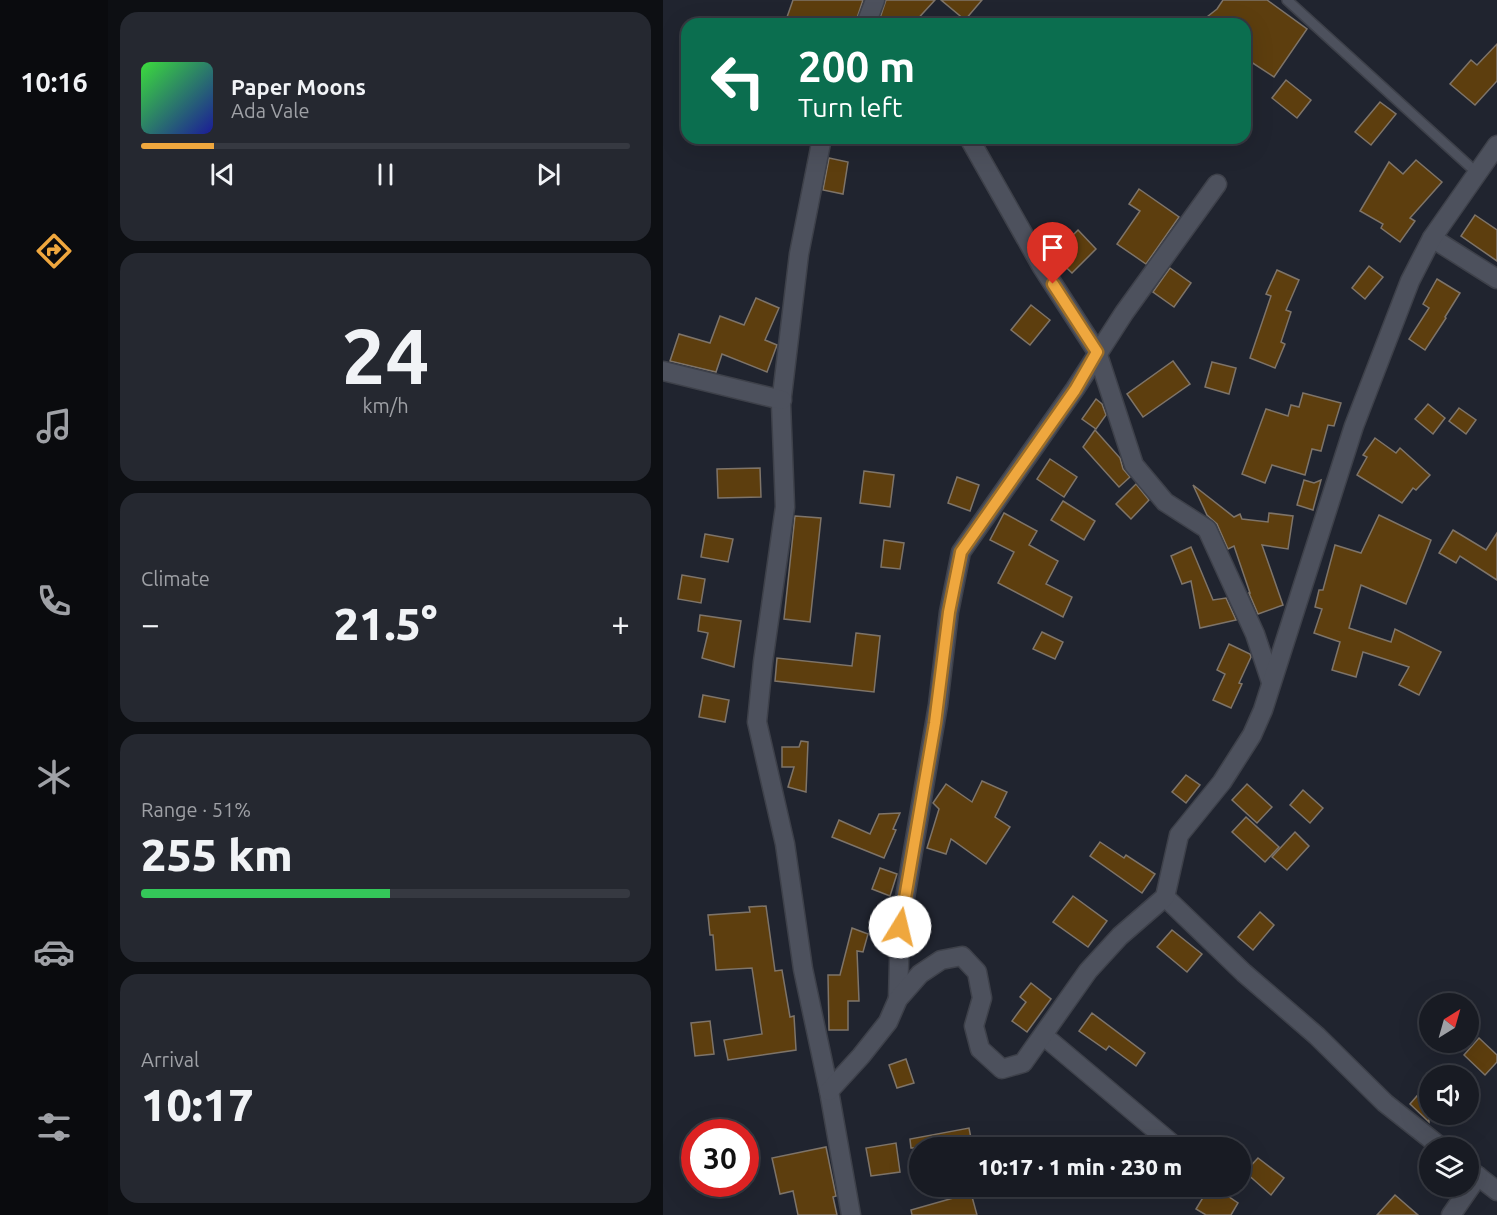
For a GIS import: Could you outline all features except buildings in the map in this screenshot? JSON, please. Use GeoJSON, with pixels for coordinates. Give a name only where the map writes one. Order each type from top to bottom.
{"type":"FeatureCollection","features":[{"type":"Feature","properties":{"kind":"street"},"geometry":{"type":"LineString","coordinates":[[868,18],[875,0]]}},
{"type":"Feature","properties":{"kind":"street"},"geometry":{"type":"LineString","coordinates":[[821,144],[799,254],[782,400],[785,507],[757,722],[785,844],[803,969],[829,1091],[851,1215]]}},
{"type":"Feature","properties":{"kind":"street"},"geometry":{"type":"LineString","coordinates":[[972,144],[1043,267],[1097,352],[1134,465],[1165,502],[1207,529],[1255,634],[1271,682]]}},
{"type":"Feature","properties":{"kind":"street"},"geometry":{"type":"LineString","coordinates":[[829,1091],[888,1022],[898,999],[920,974],[941,960],[962,957],[977,972],[982,998],[974,1026],[980,1049],[1002,1069],[1023,1063],[1088,971],[1120,936],[1165,897],[1179,835],[1222,782],[1252,735],[1263,710],[1368,386],[1410,281],[1433,238],[1497,145]]}},
{"type":"Feature","properties":{"kind":"street"},"geometry":{"type":"LineString","coordinates":[[898,999],[900,927],[938,705],[949,612],[961,552],[1075,390],[1097,352],[1217,184]]}},
{"type":"Feature","properties":{"kind":"street"},"geometry":{"type":"LineString","coordinates":[[1433,238],[1497,279]]}},
{"type":"Feature","properties":{"kind":"street"},"geometry":{"type":"LineString","coordinates":[[663,371],[782,400]]}},
{"type":"Feature","properties":{"kind":"street"},"geometry":{"type":"LineString","coordinates":[[1165,897],[1244,973],[1317,1036],[1385,1103],[1428,1137]]}},
{"type":"Feature","properties":{"kind":"street"},"geometry":{"type":"LineString","coordinates":[[1044,1036],[1164,1137]]}},
{"type":"Feature","properties":{"kind":"street"},"geometry":{"type":"LineString","coordinates":[[1479,1177],[1497,1191]]}},
{"type":"Feature","properties":{"kind":"street"},"geometry":{"type":"LineString","coordinates":[[1451,1215],[1460,1197]]}},
{"type":"Feature","properties":{"kind":"lane"},"geometry":{"type":"LineString","coordinates":[[1287,0],[1477,173]]}},
{"type":"Feature","properties":{"kind":"route"},"geometry":{"type":"LineString","coordinates":[[900,927],[930,757],[949,612],[961,552],[1075,390],[1097,352],[1053,284]]}}]}
